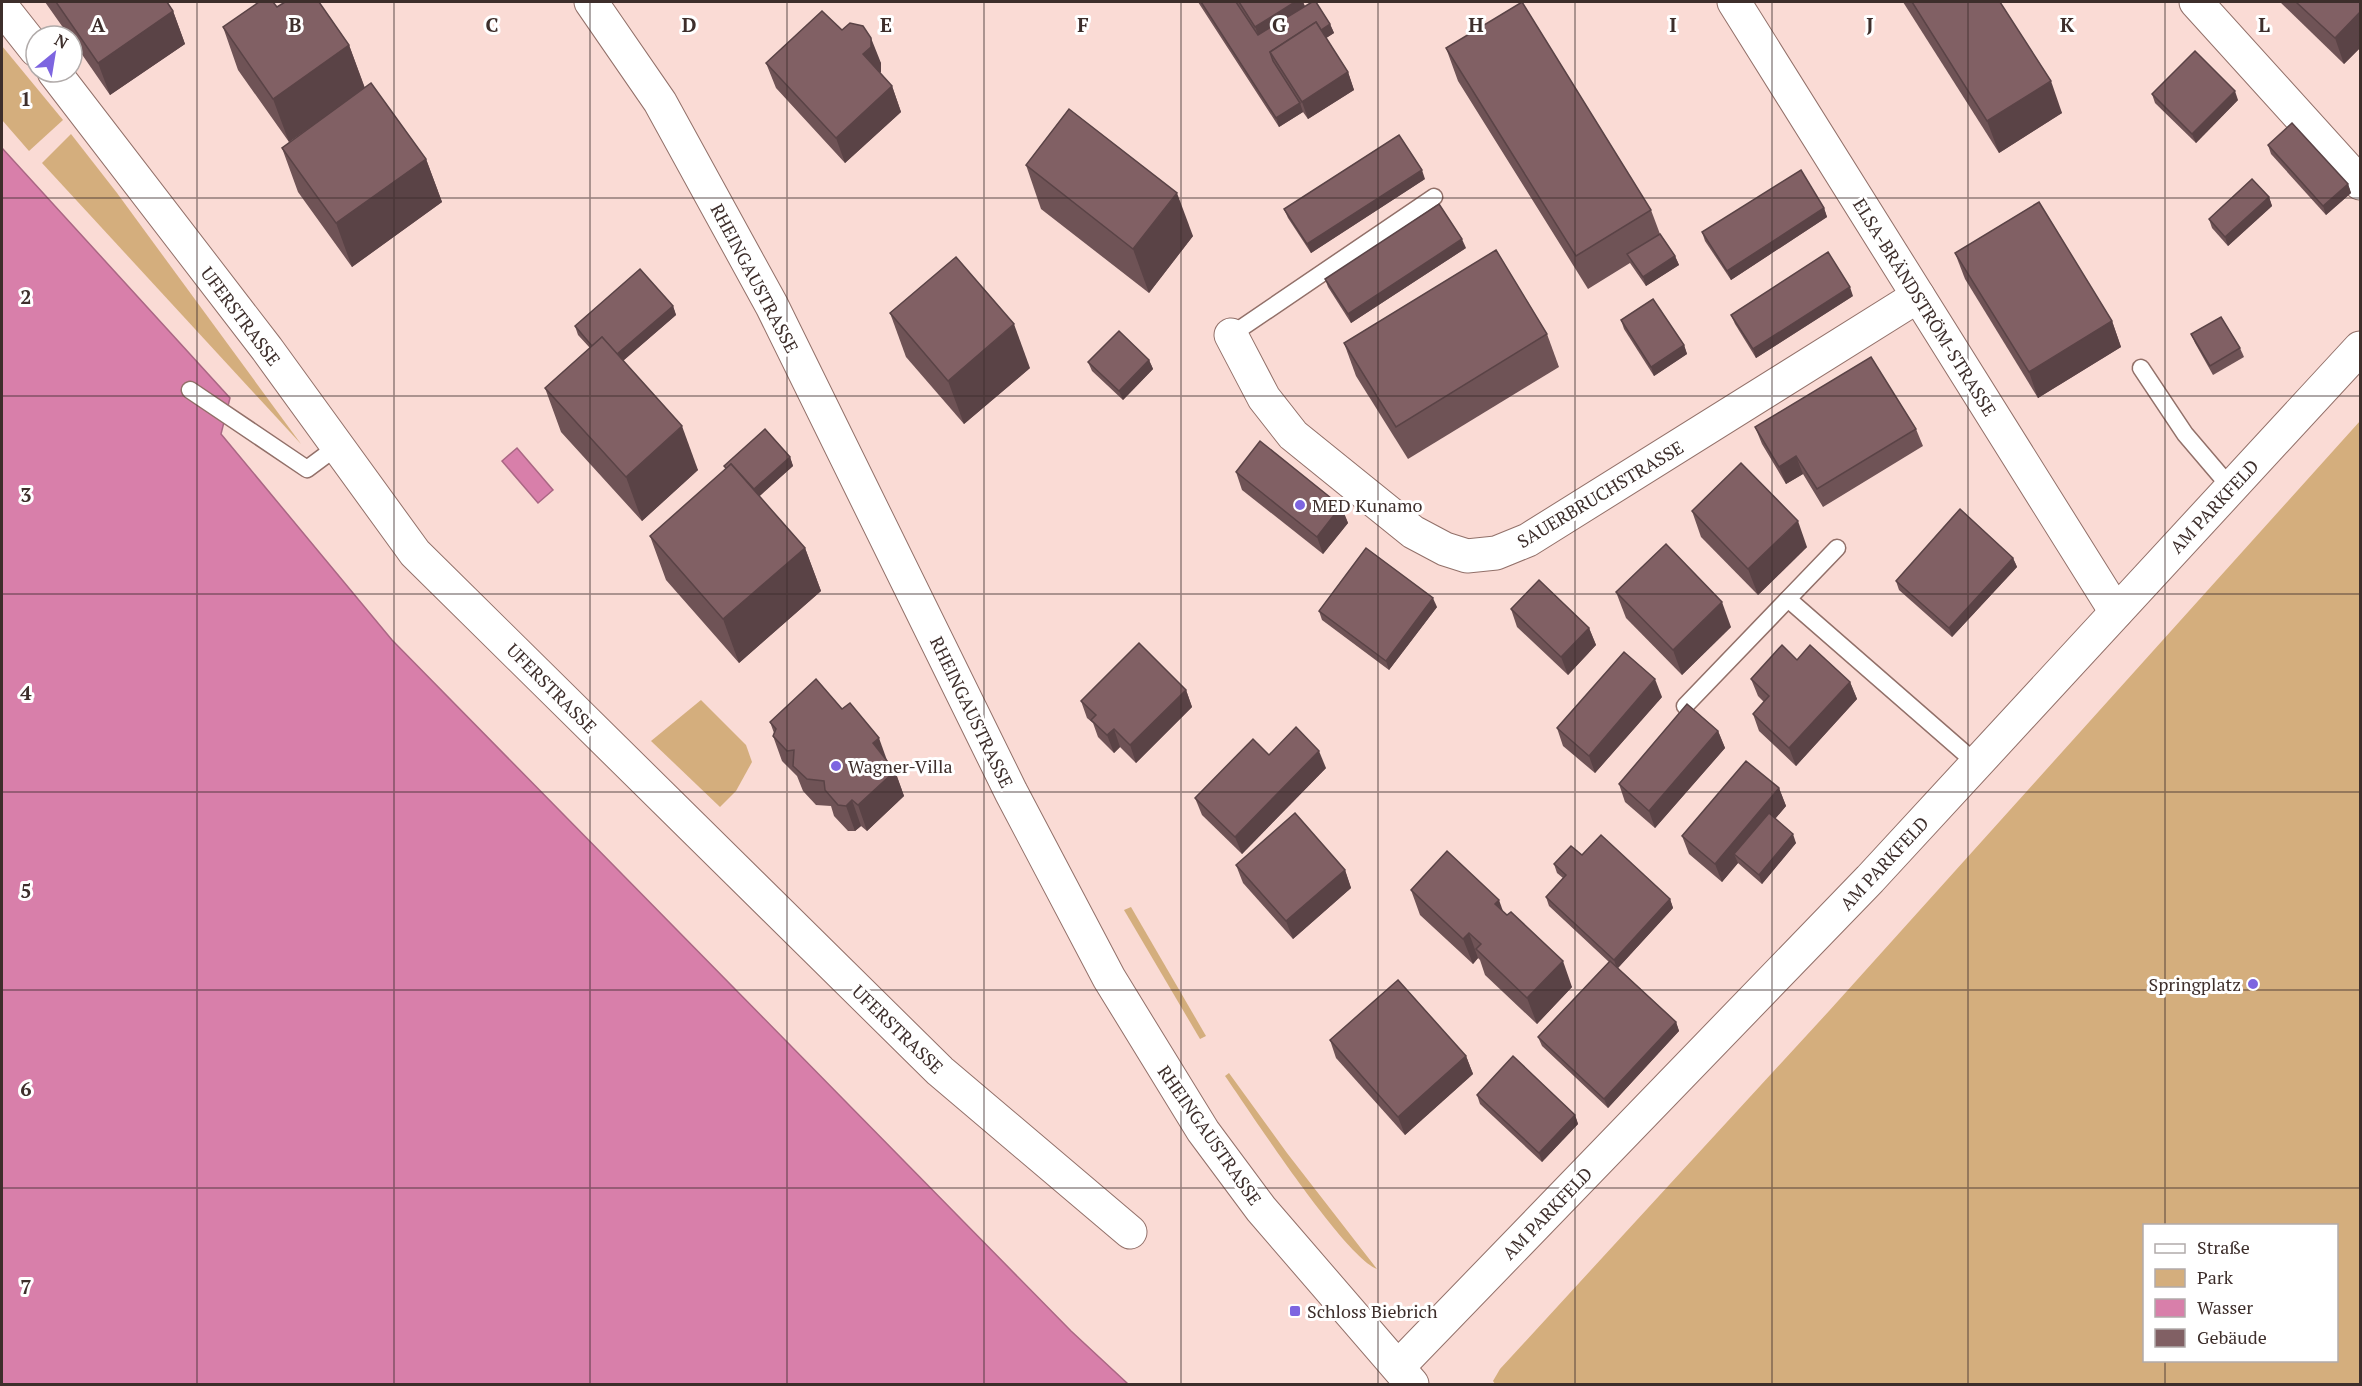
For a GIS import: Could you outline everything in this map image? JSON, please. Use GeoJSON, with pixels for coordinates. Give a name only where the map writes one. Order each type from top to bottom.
{"type":"FeatureCollection","features":[{"type":"Feature","properties":{"kind":"street","name":"RHEINGAUSTRASSE"},"geometry":{"type":"LineString","coordinates":[[591,2],[660,102],[772,306],[1006,781],[1109,978],[1203,1131],[1261,1209],[1405,1376]]}},
{"type":"Feature","properties":{"kind":"street","name":"ELSA-BRÄNDSTRÖM-STRASSE"},"geometry":{"type":"LineString","coordinates":[[1734,2],[2116,612]]}},
{"type":"Feature","properties":{"kind":"street"},"geometry":{"type":"LineString","coordinates":[[2196,2],[2361,183]]}},
{"type":"Feature","properties":{"kind":"street"},"geometry":{"type":"LineString","coordinates":[[2,7],[24,35]]}},
{"type":"Feature","properties":{"kind":"street","name":"UFERSTRASSE"},"geometry":{"type":"LineString","coordinates":[[63,84],[338,446],[423,562],[940,1071],[1130,1232]]}},
{"type":"Feature","properties":{"kind":"street","name":"SAUERBRUCHSTRASSE"},"geometry":{"type":"LineString","coordinates":[[1231,334],[1264,398],[1293,435],[1413,532],[1444,549],[1467,556],[1496,553],[1528,540],[1918,296]]}},
{"type":"Feature","properties":{"kind":"street","name":"AM PARKFELD"},"geometry":{"type":"LineString","coordinates":[[1405,1376],[2361,348]]}},
{"type":"Feature","properties":{"kind":"lane"},"geometry":{"type":"LineString","coordinates":[[1231,334],[1434,197]]}},
{"type":"Feature","properties":{"kind":"lane"},"geometry":{"type":"LineString","coordinates":[[2141,368],[2185,434],[2231,488]]}},
{"type":"Feature","properties":{"kind":"lane"},"geometry":{"type":"LineString","coordinates":[[190,390],[308,469],[338,446]]}},
{"type":"Feature","properties":{"kind":"lane"},"geometry":{"type":"LineString","coordinates":[[1685,706],[1838,548]]}},
{"type":"Feature","properties":{"kind":"lane"},"geometry":{"type":"LineString","coordinates":[[1788,599],[1976,763]]}},
{"type":"Feature","properties":{"kind":"green space"},"geometry":{"type":"Polygon","coordinates":[[[2,46],[24,73],[24,84],[33,84],[63,120],[29,151],[2,120],[2,46]]]}},
{"type":"Feature","properties":{"kind":"green space"},"geometry":{"type":"Polygon","coordinates":[[[71,134],[117,193],[301,444],[42,163],[71,134]]]}},
{"type":"Feature","properties":{"kind":"green space"},"geometry":{"type":"Polygon","coordinates":[[[2360,421],[2360,1384],[1495,1384],[1493,1381],[1500,1369],[1829,1011],[2360,421]]]}},
{"type":"Feature","properties":{"kind":"green space"},"geometry":{"type":"Polygon","coordinates":[[[701,700],[746,745],[752,762],[736,791],[720,807],[651,741],[701,700]]]}},
{"type":"Feature","properties":{"kind":"green space"},"geometry":{"type":"Polygon","coordinates":[[[1131,907],[1206,1036],[1200,1039],[1124,910],[1131,907]]]}},
{"type":"Feature","properties":{"kind":"green space"},"geometry":{"type":"Polygon","coordinates":[[[1229,1073],[1287,1153],[1377,1269],[1362,1258],[1321,1212],[1225,1076],[1229,1073]]]}},
{"type":"Feature","properties":{"kind":"water"},"geometry":{"type":"Polygon","coordinates":[[[2,148],[230,398],[221,434],[392,640],[1071,1331],[1128,1384],[2,1384],[2,148]]]}},
{"type":"Feature","properties":{"kind":"water"},"geometry":{"type":"Polygon","coordinates":[[[517,448],[553,490],[538,503],[502,461],[517,448]]]}},
{"type":"Feature","properties":{"kind":"building"},"geometry":{"type":"Polygon","coordinates":[[[56,2],[167,2],[173,11],[98,63],[84,43],[84,24],[71,24],[56,2]]]}},
{"type":"Feature","properties":{"kind":"building"},"geometry":{"type":"Polygon","coordinates":[[[259,2],[273,2],[277,7],[285,2],[319,2],[349,45],[273,99],[223,27],[259,2]]]}},
{"type":"Feature","properties":{"kind":"building"},"geometry":{"type":"Polygon","coordinates":[[[1201,2],[1236,2],[1258,35],[1312,2],[1316,2],[1330,24],[1321,30],[1316,22],[1270,52],[1273,61],[1300,103],[1276,118],[1201,2]]]}},
{"type":"Feature","properties":{"kind":"building"},"geometry":{"type":"Polygon","coordinates":[[[1239,2],[1295,2],[1255,27],[1239,2]]]}},
{"type":"Feature","properties":{"kind":"building"},"geometry":{"type":"Polygon","coordinates":[[[1522,2],[1651,210],[1576,256],[1446,48],[1522,2]]]}},
{"type":"Feature","properties":{"kind":"building"},"geometry":{"type":"Polygon","coordinates":[[[1912,2],[2000,2],[2051,81],[1987,121],[1912,2]]]}},
{"type":"Feature","properties":{"kind":"building"},"geometry":{"type":"Polygon","coordinates":[[[2296,2],[2361,2],[2361,11],[2335,38],[2296,2]]]}},
{"type":"Feature","properties":{"kind":"building"},"geometry":{"type":"Polygon","coordinates":[[[822,11],[842,30],[850,23],[863,26],[871,38],[871,47],[863,54],[892,86],[836,138],[766,63],[822,11]]]}},
{"type":"Feature","properties":{"kind":"building"},"geometry":{"type":"Polygon","coordinates":[[[1316,22],[1348,72],[1302,102],[1270,52],[1316,22]]]}},
{"type":"Feature","properties":{"kind":"building"},"geometry":{"type":"Polygon","coordinates":[[[2195,51],[2235,91],[2192,134],[2152,94],[2195,51]]]}},
{"type":"Feature","properties":{"kind":"building"},"geometry":{"type":"Polygon","coordinates":[[[371,83],[426,159],[336,223],[282,148],[371,83]]]}},
{"type":"Feature","properties":{"kind":"building"},"geometry":{"type":"Polygon","coordinates":[[[1069,109],[1177,193],[1133,249],[1026,165],[1069,109]]]}},
{"type":"Feature","properties":{"kind":"building"},"geometry":{"type":"Polygon","coordinates":[[[2292,123],[2348,184],[2323,206],[2268,145],[2292,123]]]}},
{"type":"Feature","properties":{"kind":"building"},"geometry":{"type":"Polygon","coordinates":[[[1399,135],[1422,170],[1307,244],[1284,209],[1399,135]]]}},
{"type":"Feature","properties":{"kind":"building"},"geometry":{"type":"Polygon","coordinates":[[[1801,170],[1824,208],[1727,271],[1702,232],[1801,170]]]}},
{"type":"Feature","properties":{"kind":"building"},"geometry":{"type":"Polygon","coordinates":[[[2252,179],[2269,197],[2225,237],[2209,219],[2252,179]]]}},
{"type":"Feature","properties":{"kind":"building"},"geometry":{"type":"Polygon","coordinates":[[[2039,202],[2112,321],[2029,372],[1955,253],[2039,202]]]}},
{"type":"Feature","properties":{"kind":"building"},"geometry":{"type":"Polygon","coordinates":[[[1439,204],[1462,239],[1348,314],[1325,279],[1439,204]]]}},
{"type":"Feature","properties":{"kind":"building"},"geometry":{"type":"Polygon","coordinates":[[[1660,234],[1675,256],[1643,277],[1627,254],[1660,234]]]}},
{"type":"Feature","properties":{"kind":"building"},"geometry":{"type":"Polygon","coordinates":[[[1496,250],[1547,334],[1396,427],[1344,343],[1496,250]]]}},
{"type":"Feature","properties":{"kind":"building"},"geometry":{"type":"Polygon","coordinates":[[[1828,252],[1850,287],[1753,349],[1731,315],[1828,252]]]}},
{"type":"Feature","properties":{"kind":"building"},"geometry":{"type":"Polygon","coordinates":[[[956,257],[1014,324],[948,381],[890,313],[956,257]]]}},
{"type":"Feature","properties":{"kind":"building"},"geometry":{"type":"Polygon","coordinates":[[[640,269],[673,306],[617,354],[602,337],[592,346],[575,326],[640,269]]]}},
{"type":"Feature","properties":{"kind":"building"},"geometry":{"type":"Polygon","coordinates":[[[1653,299],[1684,345],[1651,367],[1621,320],[1653,299]]]}},
{"type":"Feature","properties":{"kind":"building"},"geometry":{"type":"Polygon","coordinates":[[[2221,317],[2240,348],[2210,366],[2191,334],[2221,317]]]}},
{"type":"Feature","properties":{"kind":"building"},"geometry":{"type":"Polygon","coordinates":[[[1119,331],[1149,360],[1119,391],[1088,362],[1119,331]]]}},
{"type":"Feature","properties":{"kind":"building"},"geometry":{"type":"Polygon","coordinates":[[[602,337],[682,426],[626,477],[545,388],[602,337]]]}},
{"type":"Feature","properties":{"kind":"building"},"geometry":{"type":"Polygon","coordinates":[[[1871,357],[1916,429],[1817,489],[1796,456],[1779,467],[1755,427],[1871,357]]]}},
{"type":"Feature","properties":{"kind":"building"},"geometry":{"type":"Polygon","coordinates":[[[765,429],[790,457],[754,489],[731,464],[727,469],[724,466],[765,429]]]}},
{"type":"Feature","properties":{"kind":"building"},"geometry":{"type":"Polygon","coordinates":[[[1260,441],[1341,506],[1317,537],[1236,472],[1260,441]]]}},
{"type":"Feature","properties":{"kind":"building"},"geometry":{"type":"Polygon","coordinates":[[[1741,463],[1798,521],[1748,569],[1692,511],[1741,463]]]}},
{"type":"Feature","properties":{"kind":"building"},"geometry":{"type":"Polygon","coordinates":[[[731,464],[805,548],[723,619],[650,536],[731,464]]]}},
{"type":"Feature","properties":{"kind":"building"},"geometry":{"type":"Polygon","coordinates":[[[1960,509],[2013,558],[1949,628],[1896,581],[1960,509]]]}},
{"type":"Feature","properties":{"kind":"building"},"geometry":{"type":"Polygon","coordinates":[[[1666,544],[1722,602],[1673,650],[1616,592],[1666,544]]]}},
{"type":"Feature","properties":{"kind":"building"},"geometry":{"type":"Polygon","coordinates":[[[1366,548],[1433,598],[1386,661],[1319,611],[1366,548]]]}},
{"type":"Feature","properties":{"kind":"building"},"geometry":{"type":"Polygon","coordinates":[[[1539,580],[1589,628],[1561,657],[1511,609],[1539,580]]]}},
{"type":"Feature","properties":{"kind":"building"},"geometry":{"type":"Polygon","coordinates":[[[1139,643],[1186,690],[1130,745],[1114,729],[1107,735],[1091,720],[1096,715],[1081,701],[1139,643]]]}},
{"type":"Feature","properties":{"kind":"building"},"geometry":{"type":"Polygon","coordinates":[[[1782,645],[1797,660],[1810,645],[1850,682],[1789,748],[1753,714],[1769,696],[1751,679],[1782,645]]]}},
{"type":"Feature","properties":{"kind":"building"},"geometry":{"type":"Polygon","coordinates":[[[1624,652],[1655,679],[1589,756],[1557,728],[1624,652]]]}},
{"type":"Feature","properties":{"kind":"building","name":"Wagner-Villa"},"geometry":{"type":"Polygon","coordinates":[[[816,679],[842,709],[850,703],[879,738],[873,743],[895,771],[858,805],[852,800],[846,806],[838,805],[825,790],[824,781],[807,779],[793,766],[794,750],[787,751],[773,736],[776,729],[770,722],[816,679]]]}},
{"type":"Feature","properties":{"kind":"building"},"geometry":{"type":"Polygon","coordinates":[[[1687,704],[1718,731],[1649,811],[1619,784],[1687,704]]]}},
{"type":"Feature","properties":{"kind":"building"},"geometry":{"type":"Polygon","coordinates":[[[1296,727],[1319,751],[1235,837],[1195,798],[1253,739],[1269,755],[1296,727]]]}},
{"type":"Feature","properties":{"kind":"building"},"geometry":{"type":"Polygon","coordinates":[[[1746,761],[1779,788],[1715,864],[1682,836],[1746,761]]]}},
{"type":"Feature","properties":{"kind":"building"},"geometry":{"type":"Polygon","coordinates":[[[1295,813],[1345,870],[1286,921],[1236,865],[1295,813]]]}},
{"type":"Feature","properties":{"kind":"building"},"geometry":{"type":"Polygon","coordinates":[[[1769,813],[1793,834],[1759,875],[1734,854],[1769,813]]]}},
{"type":"Feature","properties":{"kind":"building"},"geometry":{"type":"Polygon","coordinates":[[[1601,835],[1670,899],[1614,960],[1546,897],[1566,875],[1554,864],[1571,846],[1582,855],[1601,835]]]}},
{"type":"Feature","properties":{"kind":"building"},"geometry":{"type":"Polygon","coordinates":[[[1447,851],[1499,900],[1495,904],[1507,915],[1511,912],[1563,961],[1527,998],[1476,949],[1481,944],[1469,933],[1463,939],[1411,890],[1447,851]]]}},
{"type":"Feature","properties":{"kind":"building"},"geometry":{"type":"Polygon","coordinates":[[[1610,961],[1676,1022],[1604,1099],[1538,1037],[1610,961]]]}},
{"type":"Feature","properties":{"kind":"building"},"geometry":{"type":"Polygon","coordinates":[[[1398,980],[1466,1056],[1398,1117],[1330,1040],[1398,980]]]}},
{"type":"Feature","properties":{"kind":"building"},"geometry":{"type":"Polygon","coordinates":[[[1513,1056],[1575,1115],[1539,1153],[1477,1095],[1513,1056]]]}},
{"type":"Feature","properties":{"kind":"place","name":"MED Kunamo"},"geometry":{"type":"Point","coordinates":[1300,505]}},
{"type":"Feature","properties":{"kind":"place","name":"Wagner-Villa"},"geometry":{"type":"Point","coordinates":[836,766]}},
{"type":"Feature","properties":{"kind":"place","name":"Springplatz"},"geometry":{"type":"Point","coordinates":[2253,984]}},
{"type":"Feature","properties":{"kind":"place","name":"Schloss Biebrich"},"geometry":{"type":"Point","coordinates":[1295,1311]}}]}
